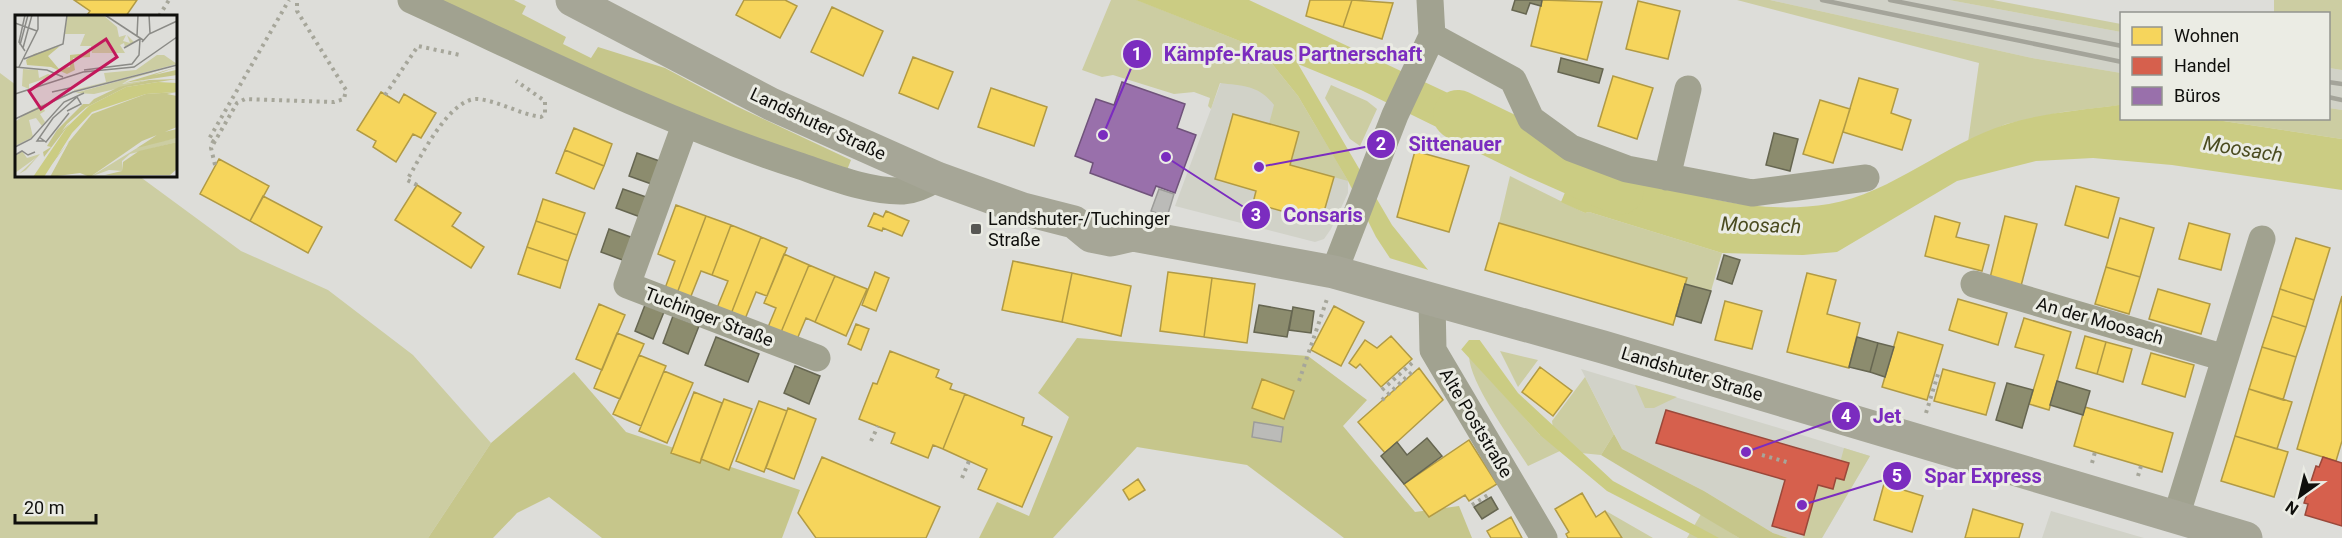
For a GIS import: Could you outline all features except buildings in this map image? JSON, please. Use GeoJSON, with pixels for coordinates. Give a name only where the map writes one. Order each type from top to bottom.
{"type":"FeatureCollection","features":[{"type":"Feature","properties":{"kind":"main road","name":"Landshuter Straße"},"geometry":{"type":"LineString","coordinates":[[572,0],[771,104],[937,178],[1012,205],[1074,222],[1095,216],[1113,220],[1133,235],[1334,272],[2246,538]]}},
{"type":"Feature","properties":{"kind":"street"},"geometry":{"type":"LineString","coordinates":[[411,0],[685,125],[759,153],[865,185],[908,190],[919,188],[937,178]]}},
{"type":"Feature","properties":{"kind":"street"},"geometry":{"type":"LineString","coordinates":[[1334,272],[1395,115],[1432,36],[1430,0]]}},
{"type":"Feature","properties":{"kind":"street"},"geometry":{"type":"LineString","coordinates":[[1432,36],[1513,80],[1531,119],[1571,148],[1627,169],[1752,193],[1866,178]]}},
{"type":"Feature","properties":{"kind":"street"},"geometry":{"type":"LineString","coordinates":[[1667,177],[1688,89]]}},
{"type":"Feature","properties":{"kind":"street","name":"Tuchinger Straße"},"geometry":{"type":"LineString","coordinates":[[685,125],[627,285],[817,358]]}},
{"type":"Feature","properties":{"kind":"street"},"geometry":{"type":"LineString","coordinates":[[2176,517],[2262,239]]}},
{"type":"Feature","properties":{"kind":"street","name":"An der Moosach"},"geometry":{"type":"LineString","coordinates":[[1974,284],[2225,358]]}},
{"type":"Feature","properties":{"kind":"street","name":"Alte Poststraße"},"geometry":{"type":"LineString","coordinates":[[1432,301],[1424,349],[1438,360],[1544,538]]}},
{"type":"Feature","properties":{"kind":"path"},"geometry":{"type":"LineString","coordinates":[[160,15],[170,0]]}},
{"type":"Feature","properties":{"kind":"path"},"geometry":{"type":"LineString","coordinates":[[214,142],[209,139],[289,0]]}},
{"type":"Feature","properties":{"kind":"path"},"geometry":{"type":"LineString","coordinates":[[215,165],[211,148],[237,103],[245,99],[334,102],[344,99],[346,90],[297,11],[297,0]]}},
{"type":"Feature","properties":{"kind":"path"},"geometry":{"type":"LineString","coordinates":[[385,95],[418,46],[465,56]]}},
{"type":"Feature","properties":{"kind":"path"},"geometry":{"type":"LineString","coordinates":[[417,185],[407,180],[456,106],[471,99],[480,99],[523,114],[541,117],[545,114],[545,101],[513,79]]}},
{"type":"Feature","properties":{"kind":"path"},"geometry":{"type":"LineString","coordinates":[[1299,381],[1325,305]]}},
{"type":"Feature","properties":{"kind":"path"},"geometry":{"type":"LineString","coordinates":[[1382,390],[1424,349]]}},
{"type":"Feature","properties":{"kind":"path"},"geometry":{"type":"LineString","coordinates":[[1382,400],[1421,364]]}},
{"type":"Feature","properties":{"kind":"path"},"geometry":{"type":"LineString","coordinates":[[1924,422],[1939,371]]}},
{"type":"Feature","properties":{"kind":"path"},"geometry":{"type":"LineString","coordinates":[[871,441],[878,426]]}},
{"type":"Feature","properties":{"kind":"path"},"geometry":{"type":"LineString","coordinates":[[1762,455],[1790,463]]}},
{"type":"Feature","properties":{"kind":"path"},"geometry":{"type":"LineString","coordinates":[[962,478],[969,461]]}},
{"type":"Feature","properties":{"kind":"shaded area"},"geometry":{"type":"Polygon","coordinates":[[[440,0],[514,0],[526,6],[522,14],[566,37],[563,44],[591,58],[598,47],[665,68],[736,106],[851,160],[847,170],[691,115],[440,0]]]}},
{"type":"Feature","properties":{"kind":"shaded area"},"geometry":{"type":"Polygon","coordinates":[[[1111,0],[1137,0],[1260,49],[1298,96],[1348,181],[1290,165],[1299,132],[1269,124],[1274,105],[1256,90],[1220,83],[1211,109],[1208,106],[1210,98],[1194,92],[1174,94],[1113,75],[1102,77],[1082,70],[1111,0]]]}},
{"type":"Feature","properties":{"kind":"shaded area"},"geometry":{"type":"Polygon","coordinates":[[[1737,0],[1770,0],[2032,58],[2120,73],[2120,105],[2063,112],[2006,124],[1968,142],[1979,63],[1737,0]]]}},
{"type":"Feature","properties":{"kind":"shaded area"},"geometry":{"type":"Polygon","coordinates":[[[1770,0],[1949,0],[2120,32],[2120,73],[2032,58],[1770,0]]]}},
{"type":"Feature","properties":{"kind":"shaded area"},"geometry":{"type":"Polygon","coordinates":[[[1949,0],[1993,0],[2120,24],[2120,32],[1949,0]]]}},
{"type":"Feature","properties":{"kind":"shaded area"},"geometry":{"type":"Polygon","coordinates":[[[2274,0],[2342,0],[2342,70],[2330,68],[2330,12],[2274,12],[2274,0]]]}},
{"type":"Feature","properties":{"kind":"shaded area"},"geometry":{"type":"Polygon","coordinates":[[[1237,39],[1323,136],[1348,181],[1348,193],[1324,239],[1315,242],[1175,206],[1237,39]]]}},
{"type":"Feature","properties":{"kind":"shaded area"},"geometry":{"type":"Polygon","coordinates":[[[2330,68],[2342,70],[2342,110],[2330,108],[2330,68]]]}},
{"type":"Feature","properties":{"kind":"shaded area"},"geometry":{"type":"Polygon","coordinates":[[[0,73],[15,84],[15,177],[140,177],[241,251],[328,290],[413,355],[491,443],[428,538],[0,538],[0,73]]]}},
{"type":"Feature","properties":{"kind":"shaded area"},"geometry":{"type":"Polygon","coordinates":[[[1331,85],[1367,101],[1377,109],[1360,146],[1350,139],[1325,98],[1331,85]]]}},
{"type":"Feature","properties":{"kind":"shaded area"},"geometry":{"type":"Polygon","coordinates":[[[2330,108],[2342,110],[2342,139],[2217,120],[2330,120],[2330,108]]]}},
{"type":"Feature","properties":{"kind":"shaded area"},"geometry":{"type":"Polygon","coordinates":[[[1510,176],[1585,213],[1589,212],[1722,253],[1711,291],[1685,284],[1686,278],[1499,223],[1510,176]]]}},
{"type":"Feature","properties":{"kind":"shaded area"},"geometry":{"type":"Polygon","coordinates":[[[1077,338],[1308,356],[1367,400],[1343,426],[1415,512],[1459,506],[1472,538],[1344,538],[1247,465],[1137,447],[1053,538],[979,538],[997,502],[1029,516],[1069,417],[1038,393],[1077,338]]]}},
{"type":"Feature","properties":{"kind":"shaded area"},"geometry":{"type":"Polygon","coordinates":[[[1500,351],[1538,360],[1518,387],[1500,351]]]}},
{"type":"Feature","properties":{"kind":"shaded area"},"geometry":{"type":"Polygon","coordinates":[[[1469,356],[1540,435],[1553,428],[1552,421],[1585,377],[1614,434],[1601,455],[1560,451],[1528,466],[1484,396],[1471,368],[1469,356]]]}},
{"type":"Feature","properties":{"kind":"shaded area"},"geometry":{"type":"Polygon","coordinates":[[[1581,369],[1870,456],[1822,538],[1788,538],[1773,533],[1704,491],[1622,449],[1581,369]]]}},
{"type":"Feature","properties":{"kind":"shaded area"},"geometry":{"type":"Polygon","coordinates":[[[574,372],[626,432],[800,490],[782,538],[602,538],[549,497],[517,513],[493,538],[428,538],[491,443],[574,372]]]}},
{"type":"Feature","properties":{"kind":"shaded area"},"geometry":{"type":"Polygon","coordinates":[[[1635,385],[1677,397],[1654,408],[1645,408],[1635,385]]]}},
{"type":"Feature","properties":{"kind":"shaded area"},"geometry":{"type":"Polygon","coordinates":[[[1614,434],[1622,449],[1704,491],[1773,533],[1788,538],[1739,538],[1601,455],[1614,434]]]}},
{"type":"Feature","properties":{"kind":"shaded area"},"geometry":{"type":"Polygon","coordinates":[[[1844,448],[1870,456],[1822,538],[1803,538],[1818,485],[1833,489],[1844,448]]]}},
{"type":"Feature","properties":{"kind":"shaded area"},"geometry":{"type":"Polygon","coordinates":[[[1606,511],[1653,538],[1622,538],[1606,511]]]}},
{"type":"Feature","properties":{"kind":"shaded area"},"geometry":{"type":"Polygon","coordinates":[[[2051,511],[2144,538],[2042,538],[2051,511]]]}},
{"type":"Feature","properties":{"kind":"shaded area"},"geometry":{"type":"Polygon","coordinates":[[[1701,514],[1739,538],[1687,538],[1701,514]]]}},
{"type":"Feature","properties":{"kind":"water"},"geometry":{"type":"Polygon","coordinates":[[[1136,0],[1249,0],[1527,130],[1510,163],[1361,90],[1298,64],[1392,225],[1437,281],[1518,393],[1613,481],[1719,538],[1698,538],[1607,491],[1540,435],[1448,335],[1407,284],[1376,237],[1348,181],[1298,96],[1260,49],[1136,0]]]}},
{"type":"Feature","properties":{"kind":"water"},"geometry":{"type":"Polygon","coordinates":[[[2120,105],[2120,120],[2217,120],[2342,139],[2342,190],[2172,165],[2093,158],[2036,161],[1957,181],[1837,252],[1803,255],[1722,253],[1589,212],[1585,213],[1561,202],[1566,190],[1549,181],[1564,151],[1661,185],[1727,202],[1794,207],[1829,204],[1875,190],[1984,132],[2049,114],[2120,105]]]}},
{"type":"Feature","properties":{"kind":"pier"},"geometry":{"type":"Polygon","coordinates":[[[1386,257],[1432,271],[1484,340],[1469,340],[1460,351],[1404,286],[1386,257]]]}},
{"type":"Feature","properties":{"kind":"waterway","name":"Moosach"},"geometry":{"type":"LineString","coordinates":[[1458,115],[1619,190]]}},
{"type":"Feature","properties":{"kind":"railway"},"geometry":{"type":"LineString","coordinates":[[1822,0],[2120,62]]}},
{"type":"Feature","properties":{"kind":"railway"},"geometry":{"type":"LineString","coordinates":[[1890,0],[2120,46]]}},
{"type":"Feature","properties":{"kind":"railway"},"geometry":{"type":"LineString","coordinates":[[2330,82],[2342,84]]}},
{"type":"Feature","properties":{"kind":"railway"},"geometry":{"type":"LineString","coordinates":[[2330,97],[2342,100]]}},
{"type":"Feature","properties":{"kind":"place","name":"Kämpfe-Kraus Partnerschaft"},"geometry":{"type":"Point","coordinates":[1103,135]}},
{"type":"Feature","properties":{"kind":"place","name":"Consaris"},"geometry":{"type":"Point","coordinates":[1166,157]}},
{"type":"Feature","properties":{"kind":"place","name":"Sittenauer"},"geometry":{"type":"Point","coordinates":[1259,167]}},
{"type":"Feature","properties":{"kind":"place","name":"Landshuter-/Tuchinger Straße"},"geometry":{"type":"Point","coordinates":[976,229]}},
{"type":"Feature","properties":{"kind":"place","name":"Jet"},"geometry":{"type":"Point","coordinates":[1746,452]}},
{"type":"Feature","properties":{"kind":"place","name":"Spar Express"},"geometry":{"type":"Point","coordinates":[1802,505]}}]}
